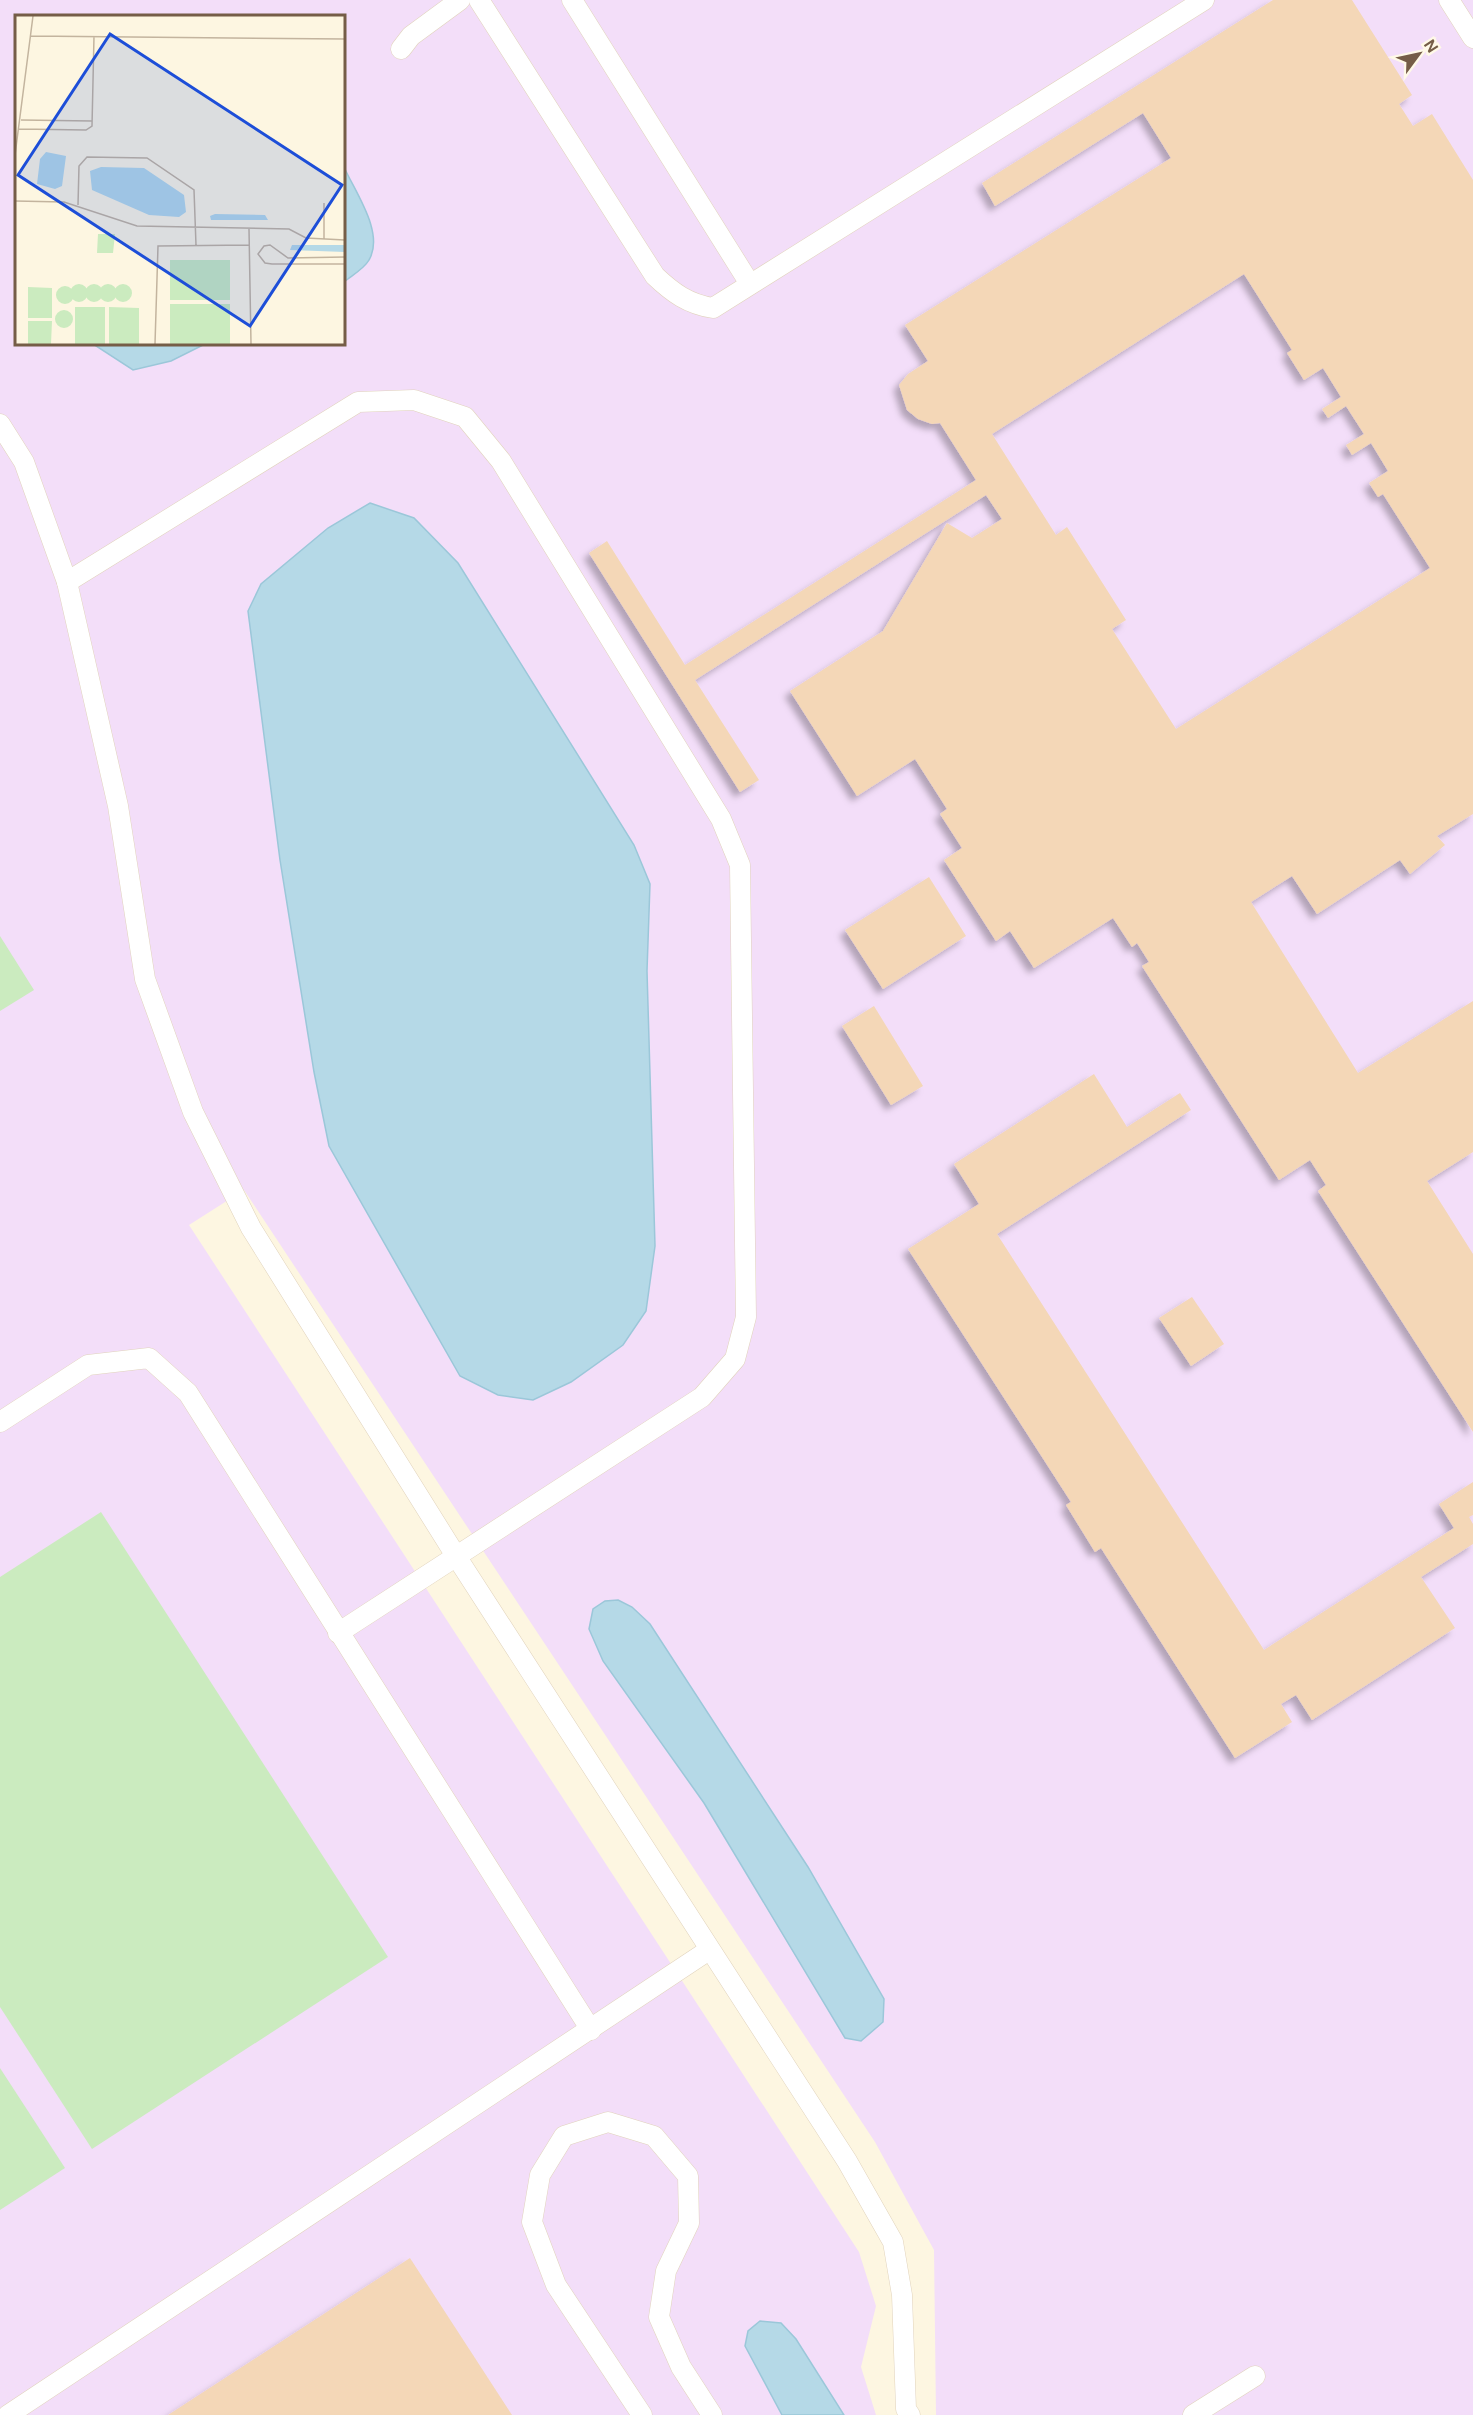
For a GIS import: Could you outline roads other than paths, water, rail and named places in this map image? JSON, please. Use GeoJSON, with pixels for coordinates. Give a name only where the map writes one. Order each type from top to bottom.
{"type":"FeatureCollection","features":[{"type":"Feature","properties":{"kind":"lane"},"geometry":{"type":"LineString","coordinates":[[401,49],[411,36],[459,0]]}},
{"type":"Feature","properties":{"kind":"lane"},"geometry":{"type":"LineString","coordinates":[[479,0],[655,276],[674,293],[696,305],[713,308],[1204,0]]}},
{"type":"Feature","properties":{"kind":"lane"},"geometry":{"type":"LineString","coordinates":[[572,0],[750,284]]}},
{"type":"Feature","properties":{"kind":"lane"},"geometry":{"type":"LineString","coordinates":[[1449,0],[1473,38]]}},
{"type":"Feature","properties":{"kind":"lane"},"geometry":{"type":"LineString","coordinates":[[67,582],[358,402],[414,400],[465,417],[501,461],[721,819],[740,865],[746,1317],[735,1359],[702,1397],[339,1633]]}},
{"type":"Feature","properties":{"kind":"lane"},"geometry":{"type":"LineString","coordinates":[[0,424],[24,462],[67,582],[118,806],[145,979],[193,1112],[251,1228],[456,1556],[847,2161],[893,2242],[902,2295],[906,2409],[910,2415]]}},
{"type":"Feature","properties":{"kind":"lane"},"geometry":{"type":"LineString","coordinates":[[0,1422],[88,1365],[149,1358],[188,1393],[591,2030]]}},
{"type":"Feature","properties":{"kind":"lane"},"geometry":{"type":"LineString","coordinates":[[8,2415],[709,1950]]}},
{"type":"Feature","properties":{"kind":"lane"},"geometry":{"type":"LineString","coordinates":[[642,2415],[556,2286],[532,2222],[540,2175],[564,2136],[608,2122],[654,2136],[688,2176],[689,2223],[666,2271],[659,2317],[681,2367],[712,2415]]}},
{"type":"Feature","properties":{"kind":"lane"},"geometry":{"type":"LineString","coordinates":[[1193,2415],[1254,2376]]}},
{"type":"Feature","properties":{"kind":"water"},"geometry":{"type":"Polygon","coordinates":[[[345,169],[371,225],[373,249],[369,260],[345,281],[345,169]]]}},
{"type":"Feature","properties":{"kind":"water"},"geometry":{"type":"Polygon","coordinates":[[[95,345],[203,345],[171,361],[133,370],[95,345]]]}},
{"type":"Feature","properties":{"kind":"water"},"geometry":{"type":"Polygon","coordinates":[[[370,503],[414,518],[458,563],[634,845],[650,884],[647,971],[655,1246],[646,1311],[623,1345],[571,1382],[533,1400],[498,1395],[460,1376],[329,1146],[314,1072],[280,860],[248,611],[261,584],[328,528],[370,503]]]}},
{"type":"Feature","properties":{"kind":"water"},"geometry":{"type":"Polygon","coordinates":[[[618,1600],[632,1607],[650,1624],[808,1867],[884,1999],[883,2022],[861,2041],[845,2038],[704,1803],[603,1661],[589,1629],[593,1609],[605,1601],[618,1600]]]}},
{"type":"Feature","properties":{"kind":"water"},"geometry":{"type":"Polygon","coordinates":[[[760,2321],[781,2323],[796,2339],[844,2415],[782,2415],[745,2346],[748,2331],[760,2321]]]}}]}
